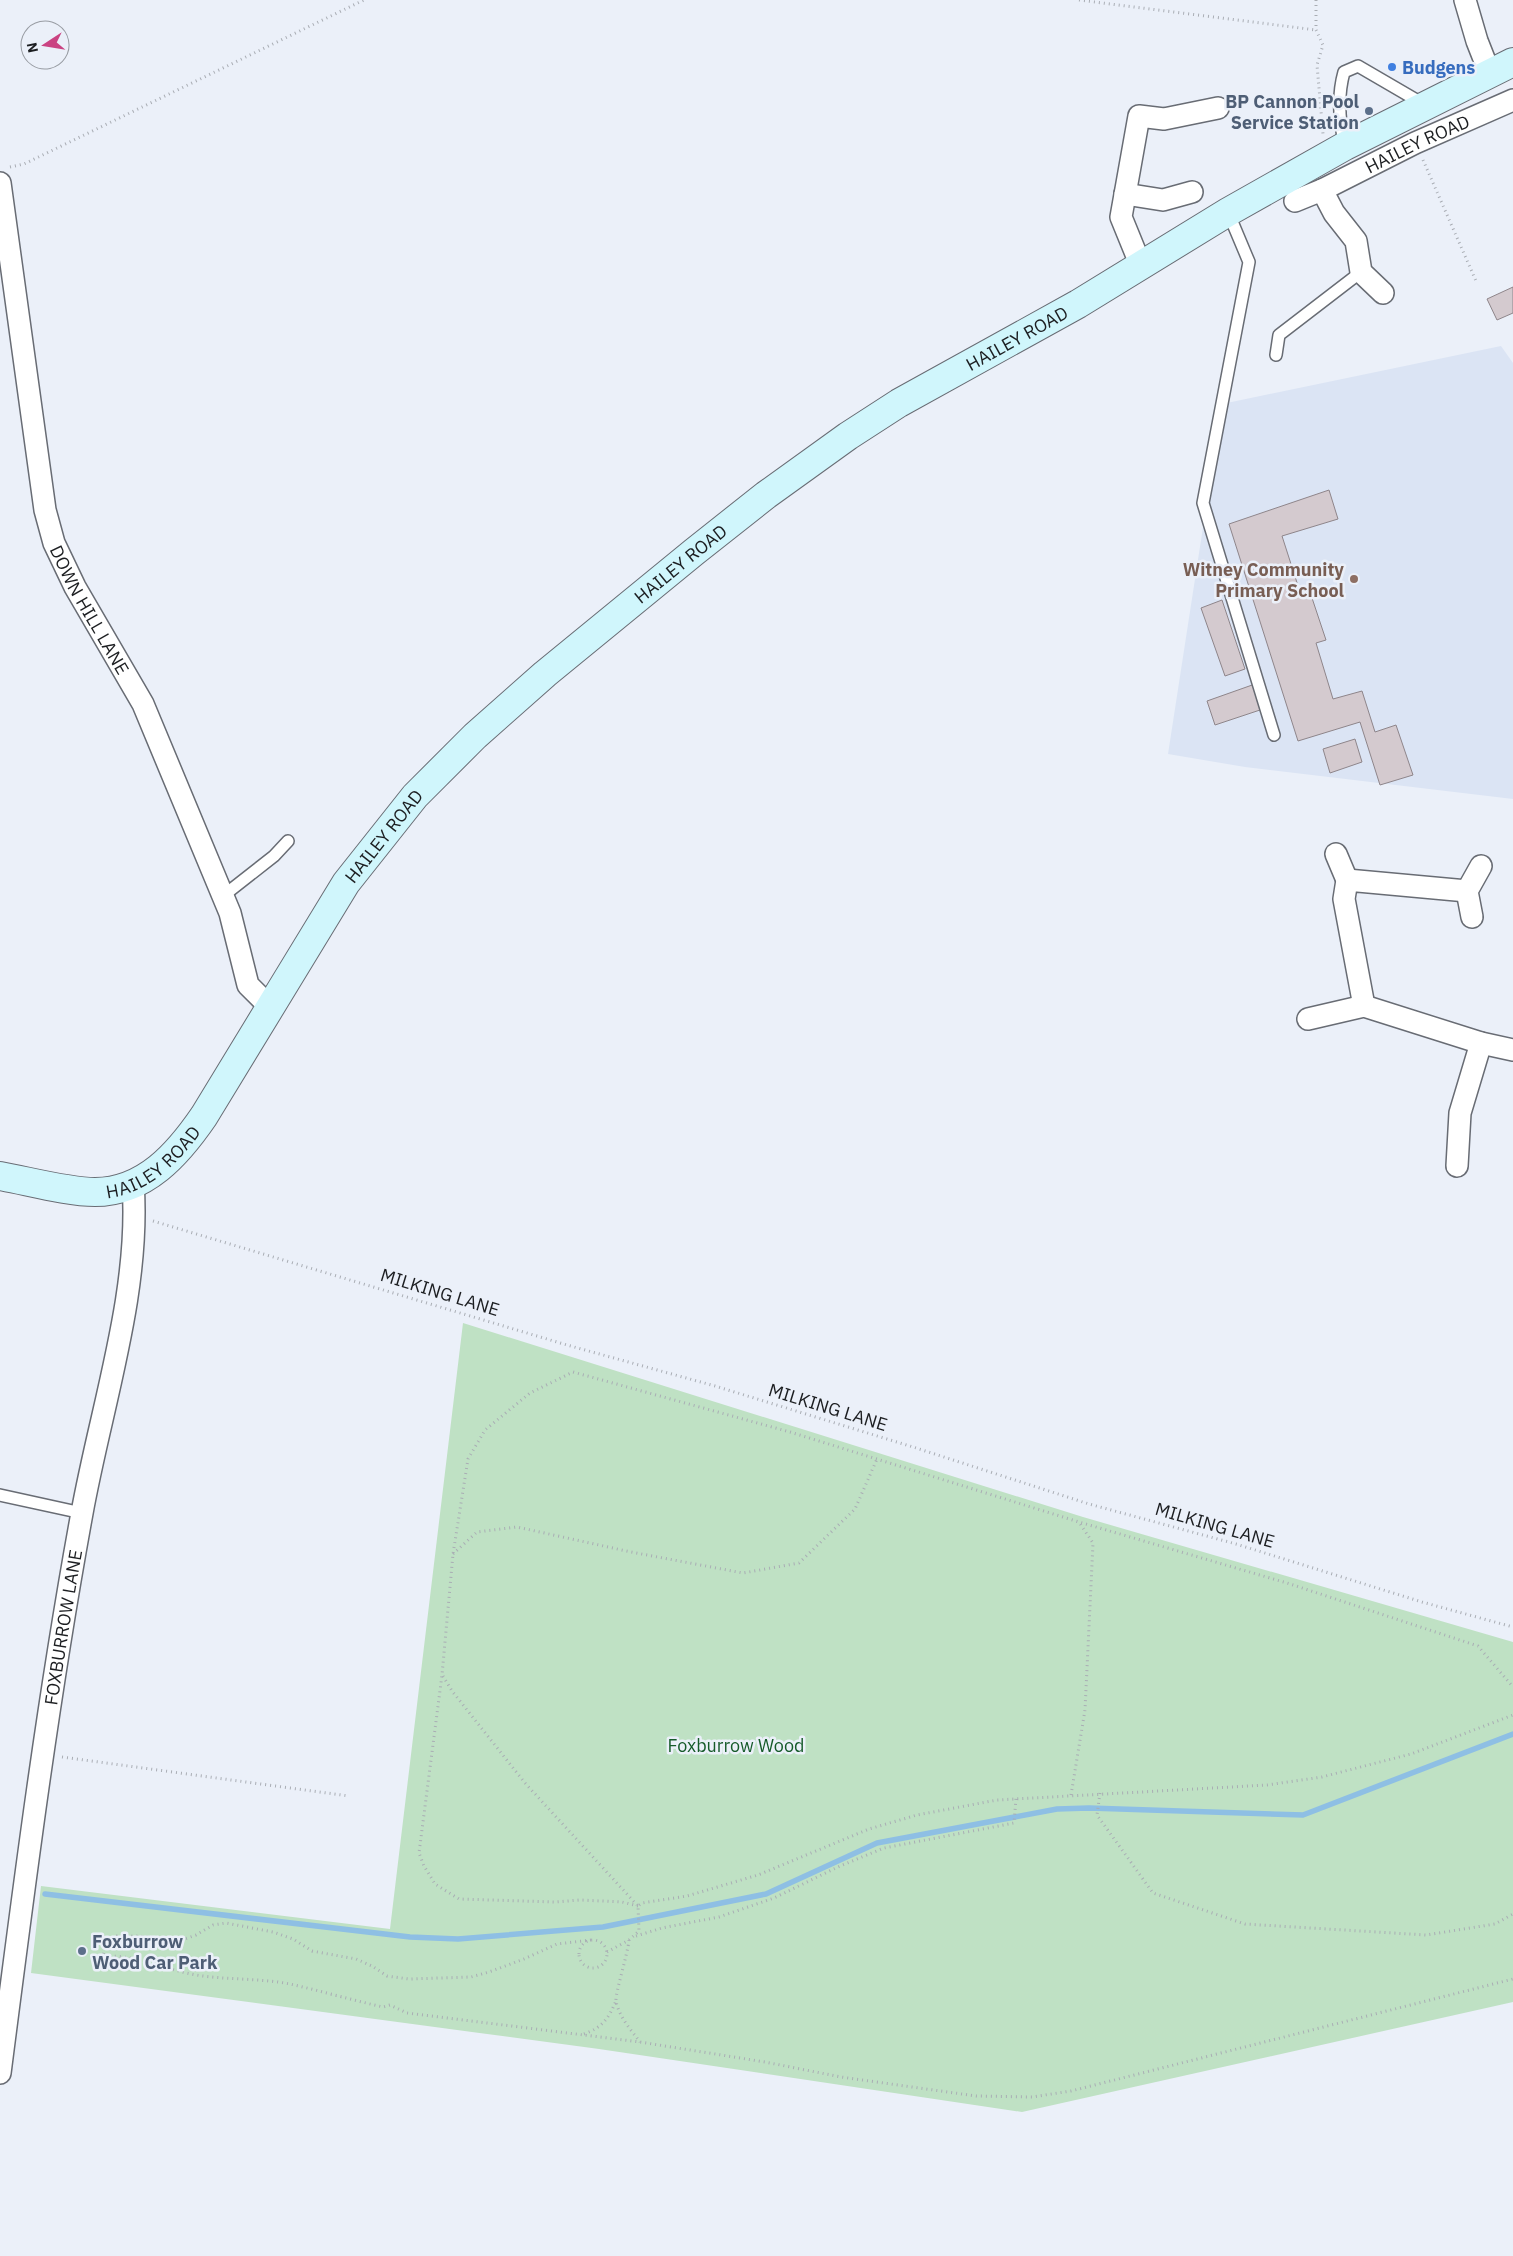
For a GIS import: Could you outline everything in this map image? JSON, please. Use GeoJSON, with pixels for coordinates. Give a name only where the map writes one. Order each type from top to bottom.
{"type":"FeatureCollection","features":[{"type":"Feature","properties":{"kind":"main road","name":"HAILEY ROAD"},"geometry":{"type":"LineString","coordinates":[[0,1176],[95,1192],[116,1190],[148,1178],[186,1142],[204,1116],[346,883],[415,796],[475,736],[545,674],[766,494],[848,436],[899,403],[1078,304],[1228,212],[1335,152],[1491,73]]}},
{"type":"Feature","properties":{"kind":"street"},"geometry":{"type":"LineString","coordinates":[[1465,0],[1477,41],[1491,73],[1483,113]]}},
{"type":"Feature","properties":{"kind":"street","name":"HAILEY ROAD"},"geometry":{"type":"LineString","coordinates":[[1295,201],[1322,190],[1416,143],[1513,100]]}},
{"type":"Feature","properties":{"kind":"street"},"geometry":{"type":"LineString","coordinates":[[1141,266],[1121,217],[1138,116],[1164,119],[1218,108]]}},
{"type":"Feature","properties":{"kind":"street","name":"DOWN HILL LANE"},"geometry":{"type":"LineString","coordinates":[[4,175],[45,510],[54,543],[75,587],[143,704],[230,914],[248,986],[270,1008]]}},
{"type":"Feature","properties":{"kind":"street"},"geometry":{"type":"LineString","coordinates":[[1322,190],[1334,213],[1356,241],[1361,272],[1383,293]]}},
{"type":"Feature","properties":{"kind":"street"},"geometry":{"type":"LineString","coordinates":[[1125,194],[1163,200],[1192,192]]}},
{"type":"Feature","properties":{"kind":"street"},"geometry":{"type":"LineString","coordinates":[[1336,854],[1347,880],[1344,899],[1364,1006]]}},
{"type":"Feature","properties":{"kind":"street"},"geometry":{"type":"LineString","coordinates":[[1472,917],[1467,891],[1481,866]]}},
{"type":"Feature","properties":{"kind":"street"},"geometry":{"type":"LineString","coordinates":[[1347,880],[1467,891]]}},
{"type":"Feature","properties":{"kind":"street"},"geometry":{"type":"LineString","coordinates":[[1308,1019],[1364,1006],[1481,1043],[1513,1050]]}},
{"type":"Feature","properties":{"kind":"street"},"geometry":{"type":"LineString","coordinates":[[1457,1166],[1460,1113],[1481,1043]]}},
{"type":"Feature","properties":{"kind":"street","name":"FOXBURROW LANE"},"geometry":{"type":"LineString","coordinates":[[0,2073],[44,1752],[82,1513],[128,1294],[134,1216],[133,1184]]}},
{"type":"Feature","properties":{"kind":"lane"},"geometry":{"type":"LineString","coordinates":[[1335,152],[1341,126],[1339,90],[1344,72],[1358,66],[1427,106]]}},
{"type":"Feature","properties":{"kind":"lane"},"geometry":{"type":"LineString","coordinates":[[1228,212],[1249,262],[1203,504],[1274,735]]}},
{"type":"Feature","properties":{"kind":"lane"},"geometry":{"type":"LineString","coordinates":[[1276,355],[1279,335],[1361,272]]}},
{"type":"Feature","properties":{"kind":"lane"},"geometry":{"type":"LineString","coordinates":[[223,896],[274,856],[288,841]]}},
{"type":"Feature","properties":{"kind":"lane"},"geometry":{"type":"LineString","coordinates":[[0,1495],[82,1513]]}},
{"type":"Feature","properties":{"kind":"path"},"geometry":{"type":"LineString","coordinates":[[4,175],[364,0]]}},
{"type":"Feature","properties":{"kind":"path"},"geometry":{"type":"LineString","coordinates":[[1079,0],[1316,30]]}},
{"type":"Feature","properties":{"kind":"path"},"geometry":{"type":"LineString","coordinates":[[1316,0],[1316,30],[1323,44],[1317,65],[1335,152]]}},
{"type":"Feature","properties":{"kind":"path"},"geometry":{"type":"LineString","coordinates":[[1416,143],[1476,281]]}},
{"type":"Feature","properties":{"kind":"path","name":"MILKING LANE"},"geometry":{"type":"LineString","coordinates":[[134,1216],[567,1345],[734,1392],[1089,1504],[1236,1544],[1422,1602],[1513,1627]]}},
{"type":"Feature","properties":{"kind":"path"},"geometry":{"type":"LineString","coordinates":[[1513,1687],[1478,1646],[1287,1583],[1079,1522],[790,1432],[573,1372],[530,1393],[486,1430],[468,1459],[453,1554],[442,1675],[419,1853],[424,1866],[435,1884],[459,1899],[555,1902],[580,1900],[622,1902],[638,1906],[642,1903],[687,1896],[758,1875],[869,1829],[917,1815],[1016,1798],[1100,1792],[1267,1785],[1322,1776],[1411,1754],[1513,1715]]}},
{"type":"Feature","properties":{"kind":"path"},"geometry":{"type":"LineString","coordinates":[[453,1554],[477,1532],[517,1527],[631,1552],[743,1573],[799,1563],[855,1509],[877,1459]]}},
{"type":"Feature","properties":{"kind":"path"},"geometry":{"type":"LineString","coordinates":[[1071,1795],[1085,1710],[1093,1543],[1079,1522]]}},
{"type":"Feature","properties":{"kind":"path"},"geometry":{"type":"LineString","coordinates":[[442,1675],[452,1691],[525,1783],[638,1906]]}},
{"type":"Feature","properties":{"kind":"path"},"geometry":{"type":"LineString","coordinates":[[44,1752],[66,1758],[348,1796]]}},
{"type":"Feature","properties":{"kind":"path"},"geometry":{"type":"LineString","coordinates":[[1100,1792],[1097,1815],[1153,1893],[1245,1924],[1426,1936],[1495,1924],[1513,1914]]}},
{"type":"Feature","properties":{"kind":"path"},"geometry":{"type":"LineString","coordinates":[[591,1940],[581,1946],[579,1958],[586,1966],[591,1968],[601,1966],[607,1952],[635,1936],[662,1928],[719,1917],[774,1898],[840,1866],[884,1848],[1014,1822],[1016,1798]]}},
{"type":"Feature","properties":{"kind":"path"},"geometry":{"type":"LineString","coordinates":[[635,1936],[640,1925],[637,1911],[638,1906]]}},
{"type":"Feature","properties":{"kind":"path"},"geometry":{"type":"LineString","coordinates":[[607,1952],[602,1943],[591,1940],[557,1944],[489,1972],[452,1979],[409,1979],[387,1976],[372,1966],[356,1959],[312,1951],[293,1939],[273,1932],[226,1924],[213,1925],[196,1935],[182,1940],[138,1936],[114,1937],[107,1939],[103,1956],[123,1955],[196,1975],[291,1984],[334,1997],[383,2007],[390,2005],[407,2013],[640,2042],[765,2062],[840,2077],[976,2096],[1028,2097],[1071,2091],[1513,1979]]}},
{"type":"Feature","properties":{"kind":"path"},"geometry":{"type":"LineString","coordinates":[[584,2035],[599,2029],[611,2012],[628,1957],[629,1940]]}},
{"type":"Feature","properties":{"kind":"path"},"geometry":{"type":"LineString","coordinates":[[616,2000],[624,2020],[640,2042]]}},
{"type":"Feature","properties":{"kind":"shaded area","name":"Witney Community Primary School"},"geometry":{"type":"Polygon","coordinates":[[[1501,346],[1513,363],[1513,799],[1245,767],[1168,754],[1222,404],[1501,346]]]}},
{"type":"Feature","properties":{"kind":"green space","name":"Foxburrow Wood"},"geometry":{"type":"Polygon","coordinates":[[[463,1323],[1083,1517],[1513,1642],[1513,2002],[1022,2112],[599,2049],[31,1973],[41,1886],[390,1929],[463,1323]]]}},
{"type":"Feature","properties":{"kind":"building"},"geometry":{"type":"Polygon","coordinates":[[[1513,287],[1513,313],[1497,320],[1487,299],[1513,287]]]}},
{"type":"Feature","properties":{"kind":"building"},"geometry":{"type":"Polygon","coordinates":[[[1329,490],[1338,519],[1282,536],[1300,592],[1309,589],[1326,640],[1316,643],[1333,699],[1362,691],[1375,732],[1396,725],[1413,775],[1380,785],[1360,722],[1298,741],[1229,524],[1329,490]]]}},
{"type":"Feature","properties":{"kind":"building"},"geometry":{"type":"Polygon","coordinates":[[[1222,600],[1245,669],[1225,676],[1201,608],[1222,600]]]}},
{"type":"Feature","properties":{"kind":"building"},"geometry":{"type":"Polygon","coordinates":[[[1255,684],[1263,709],[1215,725],[1207,701],[1255,684]]]}},
{"type":"Feature","properties":{"kind":"building"},"geometry":{"type":"Polygon","coordinates":[[[1355,739],[1362,762],[1330,773],[1323,749],[1355,739]]]}},
{"type":"Feature","properties":{"kind":"waterway"},"geometry":{"type":"LineString","coordinates":[[45,1894],[410,1937],[458,1939],[603,1927],[766,1894],[877,1843],[1057,1809],[1089,1808],[1303,1815],[1513,1734]]}},
{"type":"Feature","properties":{"kind":"place","name":"Budgens"},"geometry":{"type":"Point","coordinates":[1392,67]}},
{"type":"Feature","properties":{"kind":"place","name":"BP Cannon Pool Service Station"},"geometry":{"type":"Point","coordinates":[1369,111]}},
{"type":"Feature","properties":{"kind":"place","name":"Witney Community Primary School"},"geometry":{"type":"Point","coordinates":[1354,579]}},
{"type":"Feature","properties":{"kind":"place","name":"Foxburrow Wood Car Park"},"geometry":{"type":"Point","coordinates":[82,1951]}}]}
